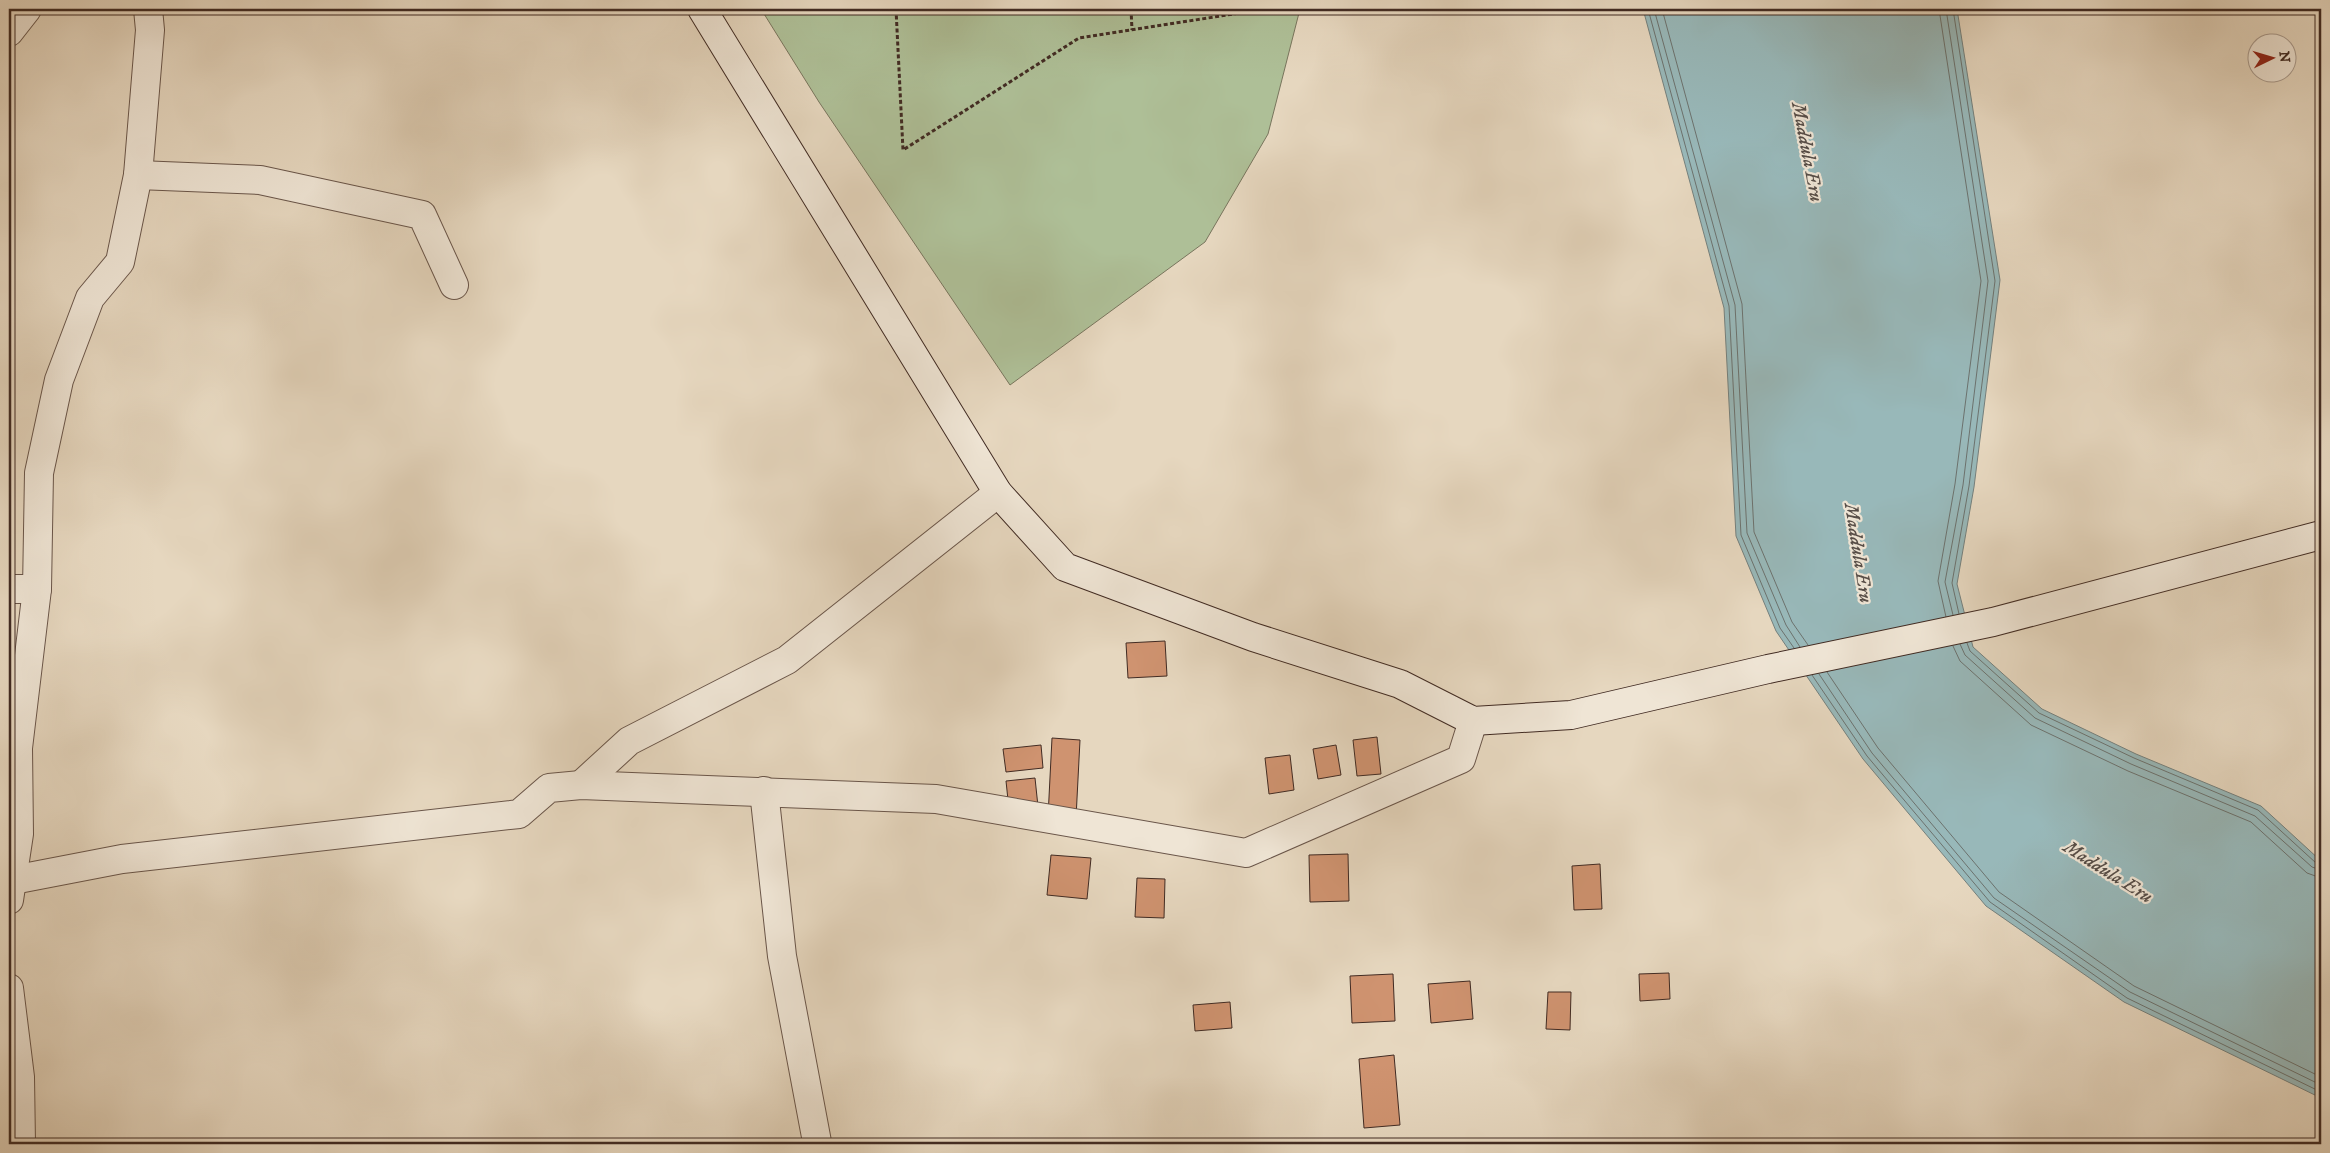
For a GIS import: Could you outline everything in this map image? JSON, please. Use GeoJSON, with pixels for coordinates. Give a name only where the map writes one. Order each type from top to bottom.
{"type":"FeatureCollection","features":[{"type":"Feature","properties":{"kind":"street"},"geometry":{"type":"LineString","coordinates":[[9,32],[27,9]]}},
{"type":"Feature","properties":{"kind":"street"},"geometry":{"type":"LineString","coordinates":[[148,9],[150,30],[138,175],[120,262],[90,298],[58,380],[39,472],[37,589],[18,748],[11,890],[122,859],[519,814],[549,788],[581,785],[936,799],[1246,854],[1461,759],[1473,721]]}},
{"type":"Feature","properties":{"kind":"street"},"geometry":{"type":"LineString","coordinates":[[702,9],[998,492],[1064,567],[1253,637],[1400,684],[1473,721],[1571,715],[1768,669],[1993,622],[2321,535]]}},
{"type":"Feature","properties":{"kind":"street"},"geometry":{"type":"LineString","coordinates":[[138,175],[260,180],[422,215],[454,285]]}},
{"type":"Feature","properties":{"kind":"street"},"geometry":{"type":"LineString","coordinates":[[581,785],[629,741],[787,660],[998,492]]}},
{"type":"Feature","properties":{"kind":"street"},"geometry":{"type":"LineString","coordinates":[[9,589],[37,589]]}},
{"type":"Feature","properties":{"kind":"street"},"geometry":{"type":"LineString","coordinates":[[764,791],[782,956],[817,1142]]}},
{"type":"Feature","properties":{"kind":"street"},"geometry":{"type":"LineString","coordinates":[[9,988],[20,1077],[21,1144]]}},
{"type":"Feature","properties":{"kind":"path"},"geometry":{"type":"LineString","coordinates":[[896,9],[903,150],[1079,38],[1240,13]]}},
{"type":"Feature","properties":{"kind":"path"},"geometry":{"type":"LineString","coordinates":[[1130,9],[1132,30]]}},
{"type":"Feature","properties":{"kind":"green space"},"geometry":{"type":"Polygon","coordinates":[[[761,9],[1300,9],[1268,134],[1205,242],[1010,385],[819,102],[761,9]]]}},
{"type":"Feature","properties":{"kind":"water","name":"Maddula Eru"},"geometry":{"type":"Polygon","coordinates":[[[1643,9],[1957,9],[2000,280],[1974,487],[1957,584],[1973,647],[2042,709],[2136,754],[2261,806],[2321,861],[2321,1098],[2124,1002],[1986,906],[1863,759],[1776,631],[1736,536],[1724,308],[1643,9]]]}},
{"type":"Feature","properties":{"kind":"building"},"geometry":{"type":"Polygon","coordinates":[[[1165,641],[1167,676],[1128,678],[1126,643],[1165,641]]]}},
{"type":"Feature","properties":{"kind":"building"},"geometry":{"type":"Polygon","coordinates":[[[1377,737],[1381,774],[1357,776],[1353,740],[1377,737]]]}},
{"type":"Feature","properties":{"kind":"building"},"geometry":{"type":"Polygon","coordinates":[[[1052,738],[1080,740],[1076,818],[1048,817],[1052,738]]]}},
{"type":"Feature","properties":{"kind":"building"},"geometry":{"type":"Polygon","coordinates":[[[1041,745],[1043,768],[1006,772],[1003,749],[1041,745]]]}},
{"type":"Feature","properties":{"kind":"building"},"geometry":{"type":"Polygon","coordinates":[[[1336,745],[1341,775],[1318,779],[1313,749],[1336,745]]]}},
{"type":"Feature","properties":{"kind":"building"},"geometry":{"type":"Polygon","coordinates":[[[1290,755],[1294,790],[1269,794],[1265,758],[1290,755]]]}},
{"type":"Feature","properties":{"kind":"building"},"geometry":{"type":"Polygon","coordinates":[[[1035,778],[1039,816],[1010,819],[1006,781],[1035,778]]]}},
{"type":"Feature","properties":{"kind":"building"},"geometry":{"type":"Polygon","coordinates":[[[1348,854],[1349,901],[1310,902],[1309,855],[1348,854]]]}},
{"type":"Feature","properties":{"kind":"building"},"geometry":{"type":"Polygon","coordinates":[[[1051,855],[1091,858],[1087,899],[1047,895],[1051,855]]]}},
{"type":"Feature","properties":{"kind":"building"},"geometry":{"type":"Polygon","coordinates":[[[1600,864],[1602,909],[1574,910],[1572,866],[1600,864]]]}},
{"type":"Feature","properties":{"kind":"building"},"geometry":{"type":"Polygon","coordinates":[[[1137,878],[1165,879],[1164,918],[1135,917],[1137,878]]]}},
{"type":"Feature","properties":{"kind":"building"},"geometry":{"type":"Polygon","coordinates":[[[1669,973],[1670,999],[1640,1001],[1639,974],[1669,973]]]}},
{"type":"Feature","properties":{"kind":"building"},"geometry":{"type":"Polygon","coordinates":[[[1393,974],[1395,1021],[1352,1023],[1350,976],[1393,974]]]}},
{"type":"Feature","properties":{"kind":"building"},"geometry":{"type":"Polygon","coordinates":[[[1470,981],[1473,1019],[1431,1023],[1428,984],[1470,981]]]}},
{"type":"Feature","properties":{"kind":"building"},"geometry":{"type":"Polygon","coordinates":[[[1548,992],[1571,992],[1570,1030],[1546,1029],[1548,992]]]}},
{"type":"Feature","properties":{"kind":"building"},"geometry":{"type":"Polygon","coordinates":[[[1230,1002],[1232,1028],[1195,1031],[1193,1005],[1230,1002]]]}},
{"type":"Feature","properties":{"kind":"building"},"geometry":{"type":"Polygon","coordinates":[[[1394,1055],[1400,1125],[1364,1128],[1359,1059],[1394,1055]]]}}]}
